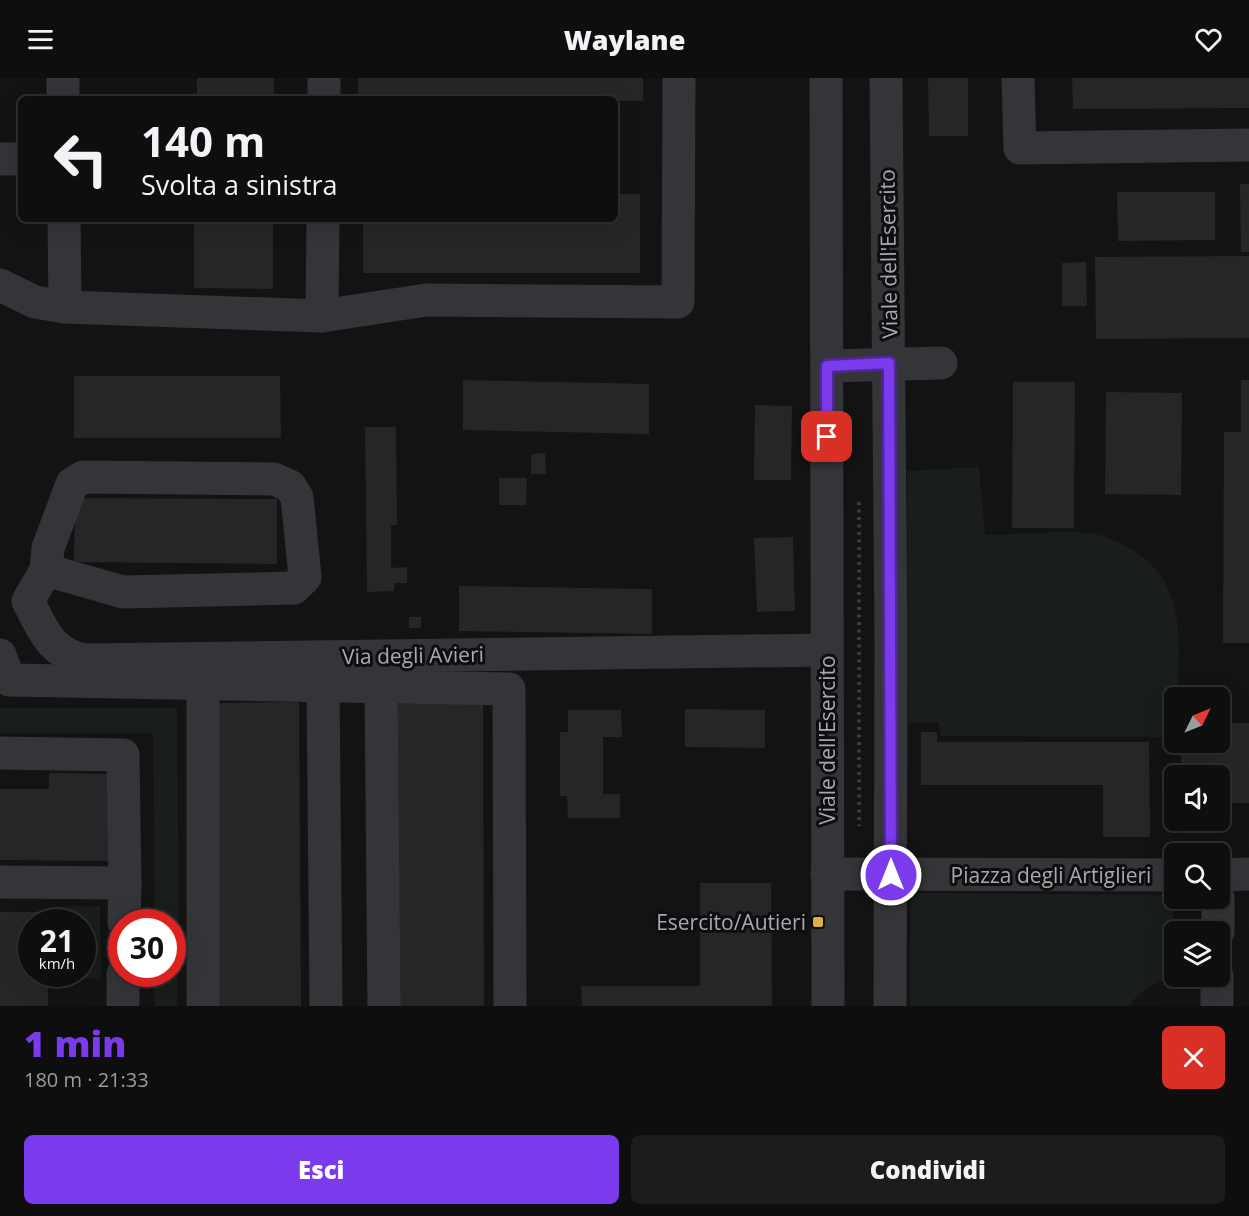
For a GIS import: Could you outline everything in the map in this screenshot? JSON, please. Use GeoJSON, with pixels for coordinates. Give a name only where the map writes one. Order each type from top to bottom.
{"type":"FeatureCollection","features":[{"type":"Feature","properties":{"kind":"street"},"geometry":{"type":"LineString","coordinates":[[63,78],[63,96]]}},
{"type":"Feature","properties":{"kind":"street"},"geometry":{"type":"LineString","coordinates":[[324,78],[324,96]]}},
{"type":"Feature","properties":{"kind":"street"},"geometry":{"type":"LineString","coordinates":[[0,285],[35,302],[65,307],[321,316],[426,300],[678,302],[679,78]]}},
{"type":"Feature","properties":{"kind":"street","name":"Viale dell'Esercito"},"geometry":{"type":"LineString","coordinates":[[826,78],[828,1006]]}},
{"type":"Feature","properties":{"kind":"street","name":"Viale dell'Esercito"},"geometry":{"type":"LineString","coordinates":[[886,78],[890,1006]]}},
{"type":"Feature","properties":{"kind":"street"},"geometry":{"type":"LineString","coordinates":[[1018,78],[1020,148],[1249,145]]}},
{"type":"Feature","properties":{"kind":"street"},"geometry":{"type":"LineString","coordinates":[[0,159],[18,159]]}},
{"type":"Feature","properties":{"kind":"street"},"geometry":{"type":"LineString","coordinates":[[64,222],[65,307]]}},
{"type":"Feature","properties":{"kind":"street"},"geometry":{"type":"LineString","coordinates":[[321,316],[322,222]]}},
{"type":"Feature","properties":{"kind":"street"},"geometry":{"type":"LineString","coordinates":[[827,366],[941,363]]}},
{"type":"Feature","properties":{"kind":"street"},"geometry":{"type":"LineString","coordinates":[[83,477],[274,479],[290,486],[297,497],[305,577],[294,588],[123,592],[46,570],[48,548],[72,484],[83,477]]}},
{"type":"Feature","properties":{"kind":"street","name":"Via degli Avieri"},"geometry":{"type":"LineString","coordinates":[[46,570],[28,601],[48,639],[66,655],[86,660],[827,650]]}},
{"type":"Feature","properties":{"kind":"street"},"geometry":{"type":"LineString","coordinates":[[0,655],[9,680],[509,689],[510,1006]]}},
{"type":"Feature","properties":{"kind":"street"},"geometry":{"type":"LineString","coordinates":[[203,684],[203,1006]]}},
{"type":"Feature","properties":{"kind":"street"},"geometry":{"type":"LineString","coordinates":[[323,686],[326,1006]]}},
{"type":"Feature","properties":{"kind":"street"},"geometry":{"type":"LineString","coordinates":[[381,687],[384,1006]]}},
{"type":"Feature","properties":{"kind":"street"},"geometry":{"type":"LineString","coordinates":[[0,753],[123,755],[124,909]]}},
{"type":"Feature","properties":{"kind":"street","name":"Piazza degli Artiglieri"},"geometry":{"type":"LineString","coordinates":[[827,874],[1164,875]]}},
{"type":"Feature","properties":{"kind":"street"},"geometry":{"type":"LineString","coordinates":[[1230,875],[1249,874]]}},
{"type":"Feature","properties":{"kind":"street"},"geometry":{"type":"LineString","coordinates":[[0,882],[125,883]]}},
{"type":"Feature","properties":{"kind":"street"},"geometry":{"type":"LineString","coordinates":[[123,987],[123,1006]]}},
{"type":"Feature","properties":{"kind":"street"},"geometry":{"type":"LineString","coordinates":[[1217,987],[1217,1006]]}},
{"type":"Feature","properties":{"kind":"path","name":"Viale dell'Esercito"},"geometry":{"type":"LineString","coordinates":[[859,492],[859,826]]}},
{"type":"Feature","properties":{"kind":"shaded area"},"geometry":{"type":"Polygon","coordinates":[[[979,467],[985,535],[1074,532],[1099,535],[1128,547],[1154,567],[1167,587],[1175,610],[1179,636],[1177,687],[1164,687],[1164,737],[940,736],[939,722],[909,723],[907,471],[979,467]]]}},
{"type":"Feature","properties":{"kind":"shaded area"},"geometry":{"type":"Polygon","coordinates":[[[0,708],[177,708],[179,909],[155,909],[153,733],[0,733],[0,708]]]}},
{"type":"Feature","properties":{"kind":"shaded area"},"geometry":{"type":"Polygon","coordinates":[[[911,893],[1164,895],[1164,909],[1173,909],[1173,921],[1164,921],[1164,980],[1143,991],[1129,1006],[910,1006],[911,893]]]}},
{"type":"Feature","properties":{"kind":"shaded area"},"geometry":{"type":"Polygon","coordinates":[[[100,906],[101,979],[96,979],[96,909],[51,909],[51,907],[100,906]]]}},
{"type":"Feature","properties":{"kind":"shaded area"},"geometry":{"type":"Polygon","coordinates":[[[155,987],[177,987],[177,1006],[155,1006],[155,987]]]}},
{"type":"Feature","properties":{"kind":"building"},"geometry":{"type":"Polygon","coordinates":[[[197,78],[274,78],[274,96],[197,96],[197,78]]]}},
{"type":"Feature","properties":{"kind":"building"},"geometry":{"type":"Polygon","coordinates":[[[358,78],[643,78],[643,101],[618,101],[618,96],[358,96],[358,78]]]}},
{"type":"Feature","properties":{"kind":"building"},"geometry":{"type":"Polygon","coordinates":[[[928,78],[968,78],[968,136],[929,136],[928,78]]]}},
{"type":"Feature","properties":{"kind":"building"},"geometry":{"type":"Polygon","coordinates":[[[1072,78],[1249,78],[1249,108],[1073,109],[1072,78]]]}},
{"type":"Feature","properties":{"kind":"building"},"geometry":{"type":"Polygon","coordinates":[[[1240,184],[1249,184],[1249,252],[1241,252],[1240,184]]]}},
{"type":"Feature","properties":{"kind":"building"},"geometry":{"type":"Polygon","coordinates":[[[1117,192],[1215,192],[1215,240],[1118,241],[1117,192]]]}},
{"type":"Feature","properties":{"kind":"building"},"geometry":{"type":"Polygon","coordinates":[[[618,194],[640,194],[640,273],[363,273],[363,222],[618,222],[618,194]]]}},
{"type":"Feature","properties":{"kind":"building"},"geometry":{"type":"Polygon","coordinates":[[[194,222],[273,222],[273,289],[194,288],[194,222]]]}},
{"type":"Feature","properties":{"kind":"building"},"geometry":{"type":"Polygon","coordinates":[[[1249,256],[1249,338],[1096,339],[1095,257],[1249,256]]]}},
{"type":"Feature","properties":{"kind":"building"},"geometry":{"type":"Polygon","coordinates":[[[1086,262],[1087,306],[1062,306],[1062,263],[1086,262]]]}},
{"type":"Feature","properties":{"kind":"building"},"geometry":{"type":"Polygon","coordinates":[[[74,376],[280,376],[281,438],[74,438],[74,376]]]}},
{"type":"Feature","properties":{"kind":"building"},"geometry":{"type":"Polygon","coordinates":[[[463,380],[649,384],[649,434],[463,430],[463,380]]]}},
{"type":"Feature","properties":{"kind":"building"},"geometry":{"type":"Polygon","coordinates":[[[1241,380],[1249,380],[1249,643],[1223,643],[1224,432],[1241,432],[1241,380]]]}},
{"type":"Feature","properties":{"kind":"building"},"geometry":{"type":"Polygon","coordinates":[[[1013,382],[1075,382],[1074,528],[1012,528],[1013,382]]]}},
{"type":"Feature","properties":{"kind":"building"},"geometry":{"type":"Polygon","coordinates":[[[1106,392],[1182,393],[1181,495],[1105,494],[1106,392]]]}},
{"type":"Feature","properties":{"kind":"building"},"geometry":{"type":"Polygon","coordinates":[[[755,405],[792,406],[791,480],[754,480],[755,405]]]}},
{"type":"Feature","properties":{"kind":"building"},"geometry":{"type":"Polygon","coordinates":[[[365,427],[396,427],[397,525],[391,525],[391,568],[407,567],[407,583],[394,583],[394,591],[367,592],[365,427]]]}},
{"type":"Feature","properties":{"kind":"building"},"geometry":{"type":"Polygon","coordinates":[[[545,453],[546,474],[531,474],[531,454],[545,453]]]}},
{"type":"Feature","properties":{"kind":"building"},"geometry":{"type":"Polygon","coordinates":[[[499,478],[527,478],[526,505],[499,505],[499,478]]]}},
{"type":"Feature","properties":{"kind":"building"},"geometry":{"type":"Polygon","coordinates":[[[75,498],[277,499],[277,564],[74,562],[75,498]]]}},
{"type":"Feature","properties":{"kind":"building"},"geometry":{"type":"Polygon","coordinates":[[[793,537],[795,611],[757,612],[754,538],[793,537]]]}},
{"type":"Feature","properties":{"kind":"building"},"geometry":{"type":"Polygon","coordinates":[[[459,586],[652,589],[652,634],[459,631],[459,586]]]}},
{"type":"Feature","properties":{"kind":"building"},"geometry":{"type":"Polygon","coordinates":[[[409,617],[421,617],[421,628],[409,628],[409,617]]]}},
{"type":"Feature","properties":{"kind":"building"},"geometry":{"type":"Polygon","coordinates":[[[299,702],[301,1006],[215,1006],[212,703],[299,702]]]}},
{"type":"Feature","properties":{"kind":"building"},"geometry":{"type":"Polygon","coordinates":[[[392,704],[483,704],[484,1006],[393,1006],[392,704]]]}},
{"type":"Feature","properties":{"kind":"building"},"geometry":{"type":"Polygon","coordinates":[[[685,709],[765,710],[765,748],[685,747],[685,709]]]}},
{"type":"Feature","properties":{"kind":"building"},"geometry":{"type":"Polygon","coordinates":[[[568,710],[621,710],[622,737],[603,737],[603,794],[620,794],[620,818],[568,818],[567,796],[560,796],[560,732],[568,732],[568,710]]]}},
{"type":"Feature","properties":{"kind":"building"},"geometry":{"type":"Polygon","coordinates":[[[1230,723],[1249,723],[1249,803],[1230,803],[1230,765],[1181,765],[1181,753],[1230,753],[1230,723]]]}},
{"type":"Feature","properties":{"kind":"building"},"geometry":{"type":"Polygon","coordinates":[[[921,732],[937,732],[937,742],[1149,742],[1150,837],[1103,837],[1103,785],[921,785],[921,732]]]}},
{"type":"Feature","properties":{"kind":"building"},"geometry":{"type":"Polygon","coordinates":[[[49,773],[113,774],[112,861],[0,860],[0,789],[49,789],[49,773]]]}},
{"type":"Feature","properties":{"kind":"building"},"geometry":{"type":"Polygon","coordinates":[[[700,883],[771,883],[772,1006],[582,1006],[581,986],[700,986],[700,883]]]}},
{"type":"Feature","properties":{"kind":"building"},"geometry":{"type":"Polygon","coordinates":[[[0,912],[18,912],[18,987],[48,987],[48,1006],[0,1006],[0,912]]]}},
{"type":"Feature","properties":{"kind":"place","name":"Esercito/Autieri"},"geometry":{"type":"Point","coordinates":[818,922]}},
{"type":"Feature","properties":{"kind":"route"},"geometry":{"type":"LineString","coordinates":[[827,437],[827,366],[889,363],[891,875]]}}]}
